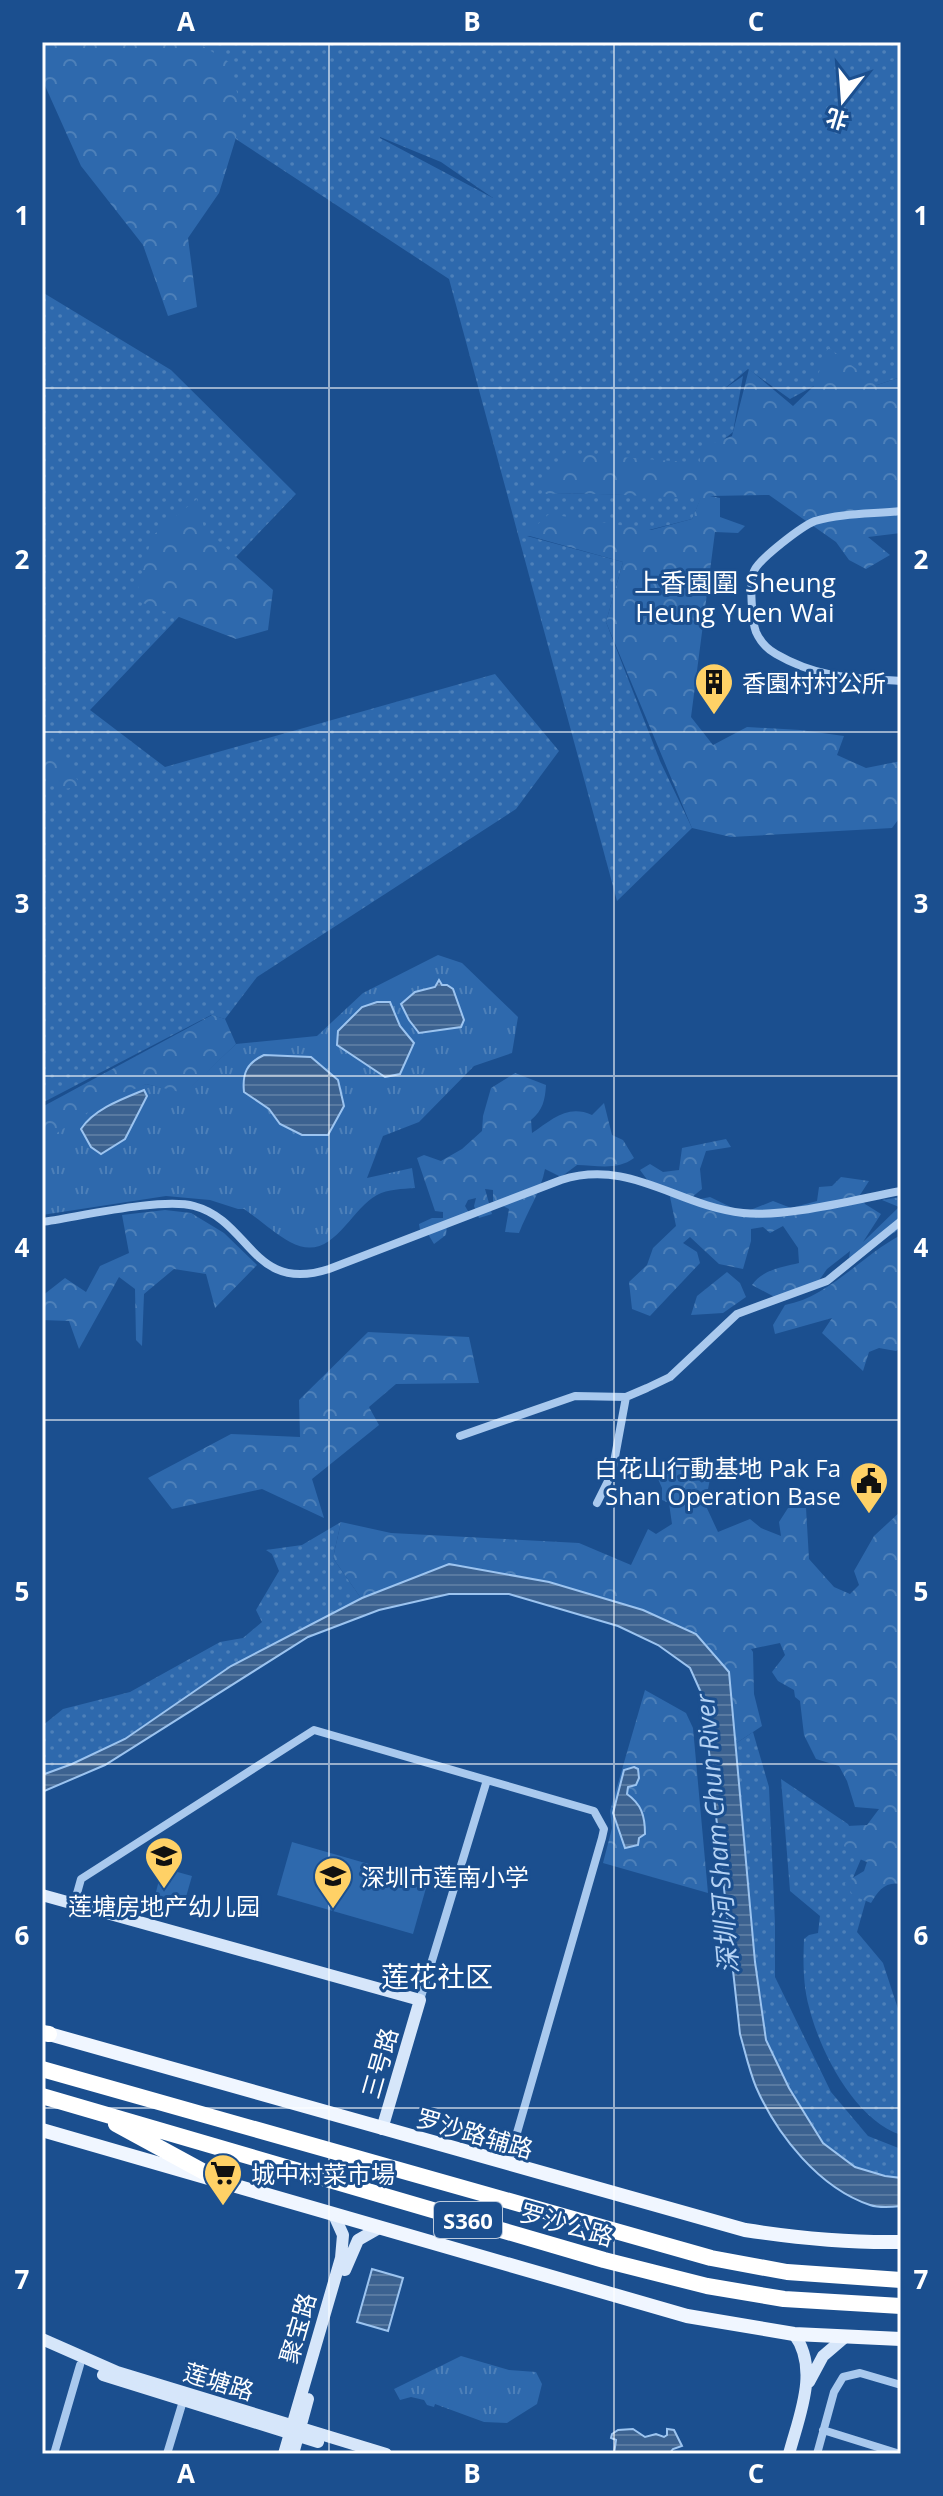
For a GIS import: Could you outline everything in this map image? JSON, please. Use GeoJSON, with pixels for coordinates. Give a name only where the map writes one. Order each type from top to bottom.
{"type":"FeatureCollection","features":[{"type":"Feature","properties":{"kind":"highway","name":"罗沙公路"},"geometry":{"type":"LineString","coordinates":[[42,2069],[711,2258],[787,2272],[901,2280]]}},
{"type":"Feature","properties":{"kind":"highway","name":"罗沙公路"},"geometry":{"type":"LineString","coordinates":[[42,2096],[604,2260],[707,2286],[784,2299],[901,2306]]}},
{"type":"Feature","properties":{"kind":"highway"},"geometry":{"type":"LineString","coordinates":[[90,2109],[217,2179]]}},
{"type":"Feature","properties":{"kind":"main road","name":"罗沙路辅路"},"geometry":{"type":"LineString","coordinates":[[44,2033],[745,2230],[825,2241],[901,2242]]}},
{"type":"Feature","properties":{"kind":"main road"},"geometry":{"type":"LineString","coordinates":[[42,2130],[677,2313],[794,2334],[901,2339]]}},
{"type":"Feature","properties":{"kind":"street"},"geometry":{"type":"LineString","coordinates":[[901,511],[813,522],[762,560],[751,578],[754,630],[763,644],[775,653],[810,669],[842,678],[901,681]]}},
{"type":"Feature","properties":{"kind":"street"},"geometry":{"type":"LineString","coordinates":[[42,1222],[166,1204],[190,1205],[216,1217],[267,1265],[305,1275],[329,1269],[561,1180],[591,1173],[628,1177],[722,1209],[747,1214],[779,1212],[901,1191]]}},
{"type":"Feature","properties":{"kind":"street"},"geometry":{"type":"LineString","coordinates":[[460,1436],[575,1396],[626,1397],[670,1377],[737,1314],[827,1281],[901,1221]]}},
{"type":"Feature","properties":{"kind":"street"},"geometry":{"type":"LineString","coordinates":[[597,1503],[612,1473],[626,1397]]}},
{"type":"Feature","properties":{"kind":"street"},"geometry":{"type":"LineString","coordinates":[[74,1904],[81,1879],[314,1730],[594,1811],[604,1829],[508,2165]]}},
{"type":"Feature","properties":{"kind":"street","name":"三号路"},"geometry":{"type":"LineString","coordinates":[[382,2129],[487,1780]]}},
{"type":"Feature","properties":{"kind":"street"},"geometry":{"type":"LineString","coordinates":[[42,1895],[420,2000]]}},
{"type":"Feature","properties":{"kind":"street","name":"聚宝路"},"geometry":{"type":"LineString","coordinates":[[293,2454],[295,2431],[341,2258],[343,2235],[334,2215]]}},
{"type":"Feature","properties":{"kind":"street","name":"聚宝路"},"geometry":{"type":"LineString","coordinates":[[284,2454],[295,2431],[349,2256],[358,2240],[379,2228]]}},
{"type":"Feature","properties":{"kind":"street"},"geometry":{"type":"LineString","coordinates":[[794,2334],[806,2355],[806,2389]]}},
{"type":"Feature","properties":{"kind":"street"},"geometry":{"type":"LineString","coordinates":[[789,2454],[806,2389],[823,2356],[844,2338]]}},
{"type":"Feature","properties":{"kind":"street","name":"莲塘路"},"geometry":{"type":"LineString","coordinates":[[42,2339],[117,2372],[359,2454]]}},
{"type":"Feature","properties":{"kind":"street","name":"莲塘路"},"geometry":{"type":"LineString","coordinates":[[42,2347],[120,2382],[386,2454]]}},
{"type":"Feature","properties":{"kind":"street"},"geometry":{"type":"LineString","coordinates":[[54,2454],[80,2365]]}},
{"type":"Feature","properties":{"kind":"street"},"geometry":{"type":"LineString","coordinates":[[817,2454],[834,2392],[843,2377],[860,2373],[901,2385]]}},
{"type":"Feature","properties":{"kind":"street"},"geometry":{"type":"LineString","coordinates":[[167,2454],[183,2401]]}},
{"type":"Feature","properties":{"kind":"street"},"geometry":{"type":"LineString","coordinates":[[823,2430],[900,2454]]}},
{"type":"Feature","properties":{"kind":"green space"},"geometry":{"type":"Polygon","coordinates":[[[42,42],[196,42],[229,62],[243,115],[219,193],[188,238],[197,307],[168,316],[143,245],[81,166],[42,79],[42,42]]]}},
{"type":"Feature","properties":{"kind":"green space"},"geometry":{"type":"Polygon","coordinates":[[[88,42],[901,42],[901,377],[877,385],[814,386],[790,399],[748,369],[724,389],[743,376],[733,432],[702,457],[701,464],[546,493],[702,496],[692,519],[645,531],[527,536],[623,562],[606,622],[660,761],[692,828],[617,901],[449,279],[88,42]],[[380,137],[493,198],[441,162],[380,137]]]}},
{"type":"Feature","properties":{"kind":"green space"},"geometry":{"type":"Polygon","coordinates":[[[42,292],[171,370],[296,494],[90,710],[165,767],[495,674],[559,751],[516,809],[257,977],[225,1019],[211,1015],[42,1103],[42,292]]]}},
{"type":"Feature","properties":{"kind":"green space"},"geometry":{"type":"Polygon","coordinates":[[[828,347],[877,385],[901,377],[901,533],[868,537],[890,555],[866,569],[849,560],[836,542],[769,495],[710,496],[720,498],[720,517],[745,526],[738,533],[715,532],[691,717],[713,745],[747,727],[800,730],[844,736],[837,755],[866,768],[901,761],[901,816],[892,828],[731,837],[692,828],[606,622],[623,562],[526,535],[549,514],[651,530],[692,519],[701,497],[546,494],[540,483],[565,453],[700,463],[700,448],[732,436],[749,369],[793,406],[814,386],[828,347]]]}},
{"type":"Feature","properties":{"kind":"green space"},"geometry":{"type":"Polygon","coordinates":[[[197,499],[204,528],[273,590],[268,630],[236,639],[135,600],[152,536],[197,499]]]}},
{"type":"Feature","properties":{"kind":"green space"},"geometry":{"type":"Polygon","coordinates":[[[42,731],[82,786],[59,790],[42,774],[42,731]]]}},
{"type":"Feature","properties":{"kind":"green space"},"geometry":{"type":"Polygon","coordinates":[[[438,955],[462,963],[518,1017],[512,1053],[474,1066],[419,1122],[383,1136],[367,1178],[412,1168],[415,1188],[390,1190],[377,1195],[338,1233],[317,1247],[290,1242],[244,1209],[210,1200],[166,1196],[42,1215],[42,1143],[100,1104],[146,1084],[184,1093],[236,1044],[317,1036],[363,993],[438,955]]]}},
{"type":"Feature","properties":{"kind":"green space"},"geometry":{"type":"Polygon","coordinates":[[[212,1015],[225,1019],[236,1044],[184,1094],[146,1084],[42,1143],[42,1107],[212,1015]]]}},
{"type":"Feature","properties":{"kind":"green space"},"geometry":{"type":"Polygon","coordinates":[[[515,1073],[546,1085],[543,1104],[531,1120],[532,1133],[567,1112],[592,1115],[604,1103],[612,1135],[623,1140],[634,1158],[614,1166],[577,1165],[561,1177],[545,1169],[519,1233],[505,1232],[509,1209],[493,1201],[493,1190],[485,1189],[492,1214],[479,1218],[474,1206],[476,1198],[468,1200],[465,1206],[472,1218],[447,1224],[446,1235],[434,1244],[428,1234],[421,1236],[419,1224],[432,1218],[443,1218],[443,1212],[435,1211],[417,1158],[424,1155],[441,1161],[462,1149],[482,1131],[491,1088],[515,1073]]]}},
{"type":"Feature","properties":{"kind":"green space"},"geometry":{"type":"Polygon","coordinates":[[[726,1139],[731,1147],[706,1151],[700,1169],[702,1189],[686,1202],[710,1197],[743,1213],[773,1201],[791,1208],[817,1201],[819,1187],[832,1186],[841,1177],[869,1181],[860,1195],[865,1204],[881,1214],[863,1242],[899,1207],[882,1200],[901,1197],[901,1228],[873,1247],[849,1258],[850,1251],[827,1269],[813,1289],[782,1301],[752,1285],[767,1273],[799,1263],[798,1248],[783,1226],[770,1233],[763,1227],[751,1229],[743,1269],[719,1264],[690,1237],[683,1243],[697,1252],[700,1263],[650,1316],[632,1309],[629,1282],[647,1265],[653,1248],[676,1226],[669,1192],[651,1185],[640,1170],[650,1164],[663,1172],[679,1170],[682,1148],[726,1139]]]}},
{"type":"Feature","properties":{"kind":"green space"},"geometry":{"type":"Polygon","coordinates":[[[165,1210],[191,1213],[224,1233],[257,1265],[215,1308],[206,1274],[174,1269],[144,1294],[142,1346],[136,1340],[135,1289],[119,1277],[79,1349],[69,1321],[42,1320],[42,1296],[65,1278],[86,1292],[100,1266],[129,1253],[122,1215],[165,1210]]]}},
{"type":"Feature","properties":{"kind":"green space"},"geometry":{"type":"Polygon","coordinates":[[[901,1235],[901,1348],[896,1351],[879,1348],[869,1352],[863,1371],[822,1333],[832,1318],[775,1334],[773,1325],[785,1305],[801,1301],[831,1285],[901,1235]]]}},
{"type":"Feature","properties":{"kind":"green space"},"geometry":{"type":"Polygon","coordinates":[[[727,1272],[740,1283],[746,1297],[723,1313],[691,1315],[697,1296],[727,1272]]]}},
{"type":"Feature","properties":{"kind":"green space"},"geometry":{"type":"Polygon","coordinates":[[[368,1332],[469,1337],[479,1383],[396,1384],[369,1407],[379,1425],[312,1479],[324,1518],[262,1489],[172,1509],[148,1478],[231,1434],[300,1437],[299,1400],[368,1332]]]}},
{"type":"Feature","properties":{"kind":"green space"},"geometry":{"type":"Polygon","coordinates":[[[696,1460],[713,1464],[705,1504],[718,1532],[750,1519],[761,1528],[781,1536],[779,1522],[788,1508],[806,1508],[809,1559],[834,1587],[850,1594],[859,1585],[854,1571],[874,1536],[901,1511],[901,1884],[886,1886],[871,1903],[854,1896],[844,1883],[864,1871],[867,1862],[857,1858],[844,1846],[847,1826],[867,1825],[879,1809],[855,1807],[839,1766],[816,1759],[804,1735],[800,1701],[795,1697],[794,1690],[778,1681],[772,1672],[785,1655],[780,1643],[751,1649],[754,1694],[762,1726],[726,1750],[683,1638],[446,1574],[365,1604],[333,1558],[341,1522],[391,1533],[579,1543],[631,1565],[648,1529],[656,1534],[672,1524],[669,1503],[662,1500],[662,1488],[652,1465],[673,1470],[696,1460]]]}},
{"type":"Feature","properties":{"kind":"green space"},"geometry":{"type":"Polygon","coordinates":[[[341,1522],[333,1558],[365,1604],[261,1656],[96,1765],[42,1784],[42,1726],[63,1709],[130,1692],[220,1642],[243,1638],[262,1622],[256,1610],[279,1571],[272,1554],[266,1550],[302,1545],[341,1522]]]}},
{"type":"Feature","properties":{"kind":"green space"},"geometry":{"type":"Polygon","coordinates":[[[645,1690],[686,1713],[693,1728],[708,1893],[603,1863],[612,1828],[610,1811],[645,1690]]]}},
{"type":"Feature","properties":{"kind":"green space"},"geometry":{"type":"Polygon","coordinates":[[[753,1732],[769,1787],[775,1977],[831,2092],[868,2136],[901,2149],[901,2190],[812,2150],[754,2045],[726,1750],[753,1732]]]}},
{"type":"Feature","properties":{"kind":"green space"},"geometry":{"type":"Polygon","coordinates":[[[781,1779],[848,1824],[864,1852],[852,1880],[866,1900],[857,1932],[883,1963],[901,2018],[901,2135],[884,2127],[855,2100],[831,2063],[814,2025],[805,1982],[804,1939],[818,1933],[820,1916],[790,1891],[781,1779]]]}},
{"type":"Feature","properties":{"kind":"green space"},"geometry":{"type":"Polygon","coordinates":[[[292,1842],[428,1881],[413,1934],[277,1895],[292,1842]]]}},
{"type":"Feature","properties":{"kind":"green space"},"geometry":{"type":"Polygon","coordinates":[[[174,1871],[192,1876],[184,1904],[155,1896],[159,1880],[170,1883],[174,1871]]]}},
{"type":"Feature","properties":{"kind":"green space"},"geometry":{"type":"Polygon","coordinates":[[[461,2356],[509,2370],[536,2372],[542,2384],[537,2404],[507,2423],[484,2422],[411,2397],[400,2400],[394,2389],[461,2356]]]}},
{"type":"Feature","properties":{"kind":"shaded area"},"geometry":{"type":"Polygon","coordinates":[[[439,980],[442,985],[453,989],[464,1020],[461,1027],[419,1033],[401,1004],[415,992],[435,987],[439,980]]]}},
{"type":"Feature","properties":{"kind":"shaded area"},"geometry":{"type":"Polygon","coordinates":[[[390,1002],[400,1026],[414,1043],[400,1074],[385,1077],[337,1045],[338,1031],[362,1007],[390,1002]]]}},
{"type":"Feature","properties":{"kind":"shaded area"},"geometry":{"type":"Polygon","coordinates":[[[264,1055],[311,1057],[338,1080],[344,1106],[328,1135],[302,1135],[280,1124],[269,1109],[244,1092],[247,1069],[264,1055]]]}},
{"type":"Feature","properties":{"kind":"shaded area"},"geometry":{"type":"Polygon","coordinates":[[[144,1090],[147,1096],[125,1139],[101,1154],[91,1147],[81,1129],[87,1122],[109,1105],[144,1090]]]}},
{"type":"Feature","properties":{"kind":"shaded area"},"geometry":{"type":"Polygon","coordinates":[[[449,1564],[549,1582],[643,1610],[696,1634],[729,1672],[755,1962],[766,2040],[789,2088],[823,2143],[855,2167],[901,2178],[901,2206],[870,2205],[851,2197],[817,2173],[788,2141],[756,2087],[740,2034],[703,1697],[690,1668],[658,1645],[618,1626],[509,1594],[449,1594],[379,1610],[308,1637],[105,1765],[42,1792],[42,1775],[125,1739],[231,1666],[362,1598],[449,1564]]]}},
{"type":"Feature","properties":{"kind":"shaded area"},"geometry":{"type":"Polygon","coordinates":[[[638,1769],[639,1778],[636,1785],[628,1787],[627,1794],[641,1811],[645,1834],[639,1838],[638,1845],[625,1848],[613,1813],[624,1770],[638,1769]]]}},
{"type":"Feature","properties":{"kind":"shaded area"},"geometry":{"type":"Polygon","coordinates":[[[372,2269],[403,2278],[388,2331],[357,2322],[372,2269]]]}},
{"type":"Feature","properties":{"kind":"shaded area"},"geometry":{"type":"Polygon","coordinates":[[[633,2429],[645,2437],[656,2434],[664,2437],[667,2429],[674,2430],[682,2446],[669,2454],[614,2454],[616,2440],[611,2438],[612,2434],[618,2430],[633,2429]]]}},
{"type":"Feature","properties":{"kind":"place","name":"香園村村公所"},"geometry":{"type":"Point","coordinates":[714,716]}},
{"type":"Feature","properties":{"kind":"place","name":"白花山行動基地 Pak Fa Shan Operation Base"},"geometry":{"type":"Point","coordinates":[869,1515]}},
{"type":"Feature","properties":{"kind":"place","name":"莲塘房地产幼儿园"},"geometry":{"type":"Point","coordinates":[164,1890]}},
{"type":"Feature","properties":{"kind":"place","name":"深圳市莲南小学"},"geometry":{"type":"Point","coordinates":[333,1910]}},
{"type":"Feature","properties":{"kind":"place","name":"城中村菜市場"},"geometry":{"type":"Point","coordinates":[223,2207]}},
{"type":"Feature","properties":{"kind":"district","name":"上香園圍 Sheung Heung Yuen Wai"},"geometry":{"type":"Point","coordinates":[735,597]}},
{"type":"Feature","properties":{"kind":"district","name":"莲花社区"},"geometry":{"type":"Point","coordinates":[437,1976]}},
{"type":"Feature","properties":{"kind":"water label","name":"深圳河 Sham Chun River"},"geometry":{"type":"Point","coordinates":[716,1834]}}]}
